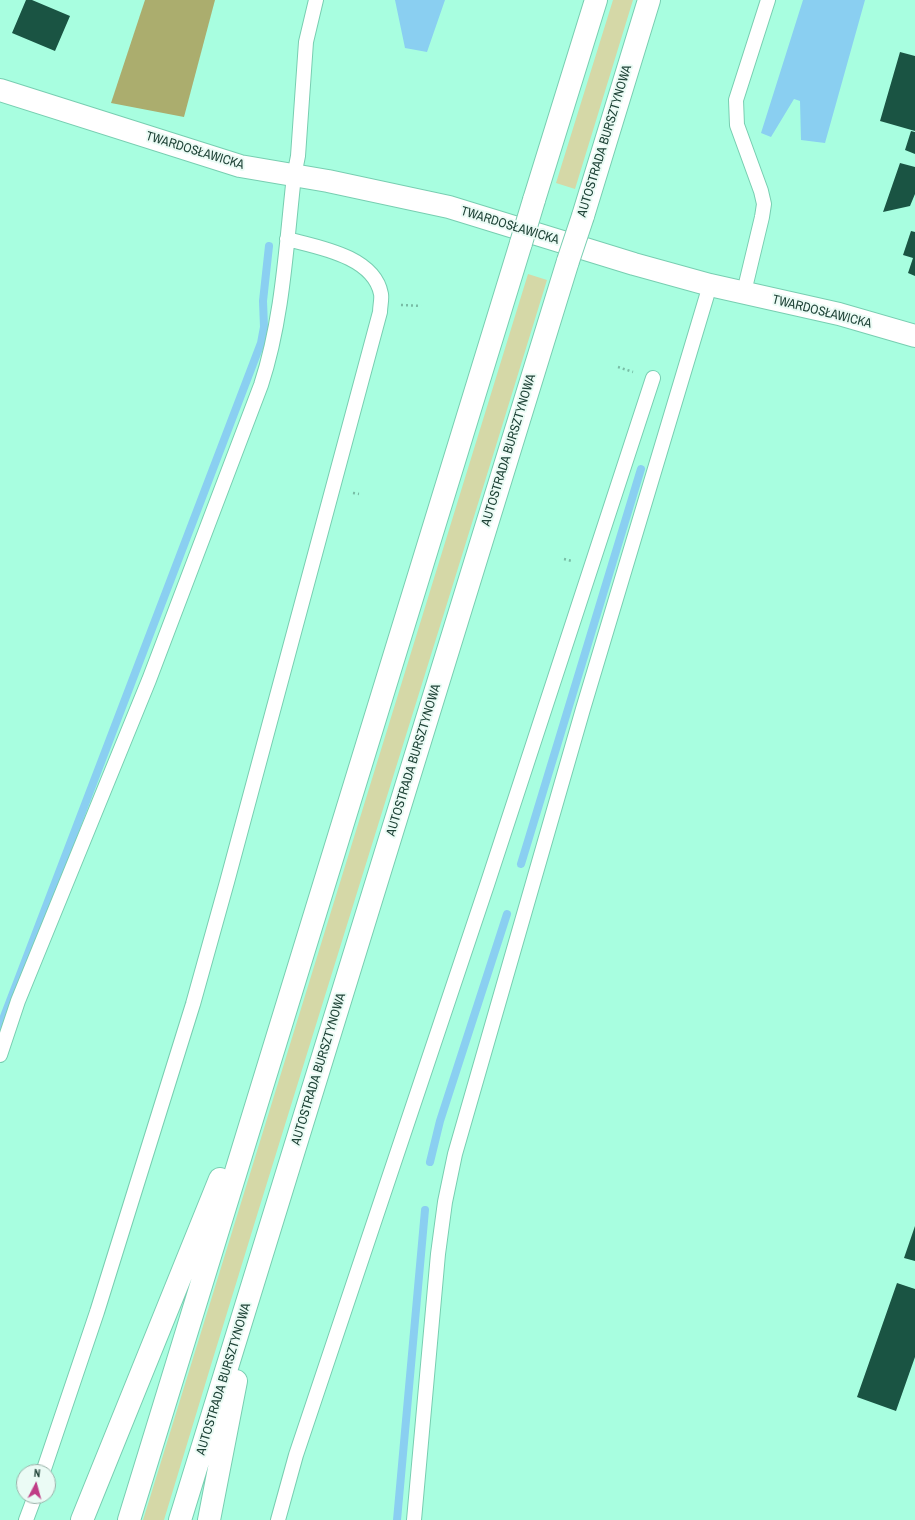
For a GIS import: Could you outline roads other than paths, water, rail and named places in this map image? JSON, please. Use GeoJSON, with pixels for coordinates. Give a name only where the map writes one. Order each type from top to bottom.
{"type":"FeatureCollection","features":[{"type":"Feature","properties":{"kind":"main road"},"geometry":{"type":"LineString","coordinates":[[129,1520],[596,0]]}},
{"type":"Feature","properties":{"kind":"main road","name":"AUTOSTRADA BURSZTYNOWA"},"geometry":{"type":"LineString","coordinates":[[180,1520],[649,0]]}},
{"type":"Feature","properties":{"kind":"main road","name":"TWARDOSŁAWICKA"},"geometry":{"type":"LineString","coordinates":[[0,90],[240,166],[294,176],[328,180],[449,208],[634,264],[710,285],[839,314],[915,336]]}},
{"type":"Feature","properties":{"kind":"main road"},"geometry":{"type":"LineString","coordinates":[[82,1520],[275,1045]]}},
{"type":"Feature","properties":{"kind":"main road"},"geometry":{"type":"LineString","coordinates":[[209,1520],[258,1270]]}},
{"type":"Feature","properties":{"kind":"lane"},"geometry":{"type":"LineString","coordinates":[[0,1055],[18,1001],[149,680],[261,385],[271,354],[287,240],[294,176],[298,156],[306,42],[316,0]]}},
{"type":"Feature","properties":{"kind":"lane"},"geometry":{"type":"LineString","coordinates":[[744,292],[764,204],[761,191],[737,125],[736,100],[768,0]]}},
{"type":"Feature","properties":{"kind":"lane"},"geometry":{"type":"LineString","coordinates":[[46,1464],[97,1312],[193,1004],[380,312],[381,294],[378,284],[358,263],[341,254],[287,240]]}},
{"type":"Feature","properties":{"kind":"lane"},"geometry":{"type":"LineString","coordinates":[[414,1520],[438,1254],[445,1202],[455,1154],[585,702],[710,285]]}},
{"type":"Feature","properties":{"kind":"lane"},"geometry":{"type":"LineString","coordinates":[[278,1520],[296,1455],[490,878],[653,378]]}},
{"type":"Feature","properties":{"kind":"lane"},"geometry":{"type":"LineString","coordinates":[[26,1520],[31,1504]]}},
{"type":"Feature","properties":{"kind":"water"},"geometry":{"type":"Polygon","coordinates":[[[395,0],[445,0],[427,52],[405,48],[395,0]]]}},
{"type":"Feature","properties":{"kind":"water"},"geometry":{"type":"Polygon","coordinates":[[[803,0],[865,0],[825,143],[801,140],[800,101],[794,99],[771,137],[761,133],[803,0]]]}},
{"type":"Feature","properties":{"kind":"waterway"},"geometry":{"type":"LineString","coordinates":[[0,1027],[261,343],[264,327],[263,301],[269,246]]}},
{"type":"Feature","properties":{"kind":"waterway"},"geometry":{"type":"LineString","coordinates":[[521,864],[641,469]]}},
{"type":"Feature","properties":{"kind":"waterway"},"geometry":{"type":"LineString","coordinates":[[430,1162],[440,1121],[507,914]]}},
{"type":"Feature","properties":{"kind":"waterway"},"geometry":{"type":"LineString","coordinates":[[397,1520],[425,1210]]}}]}
